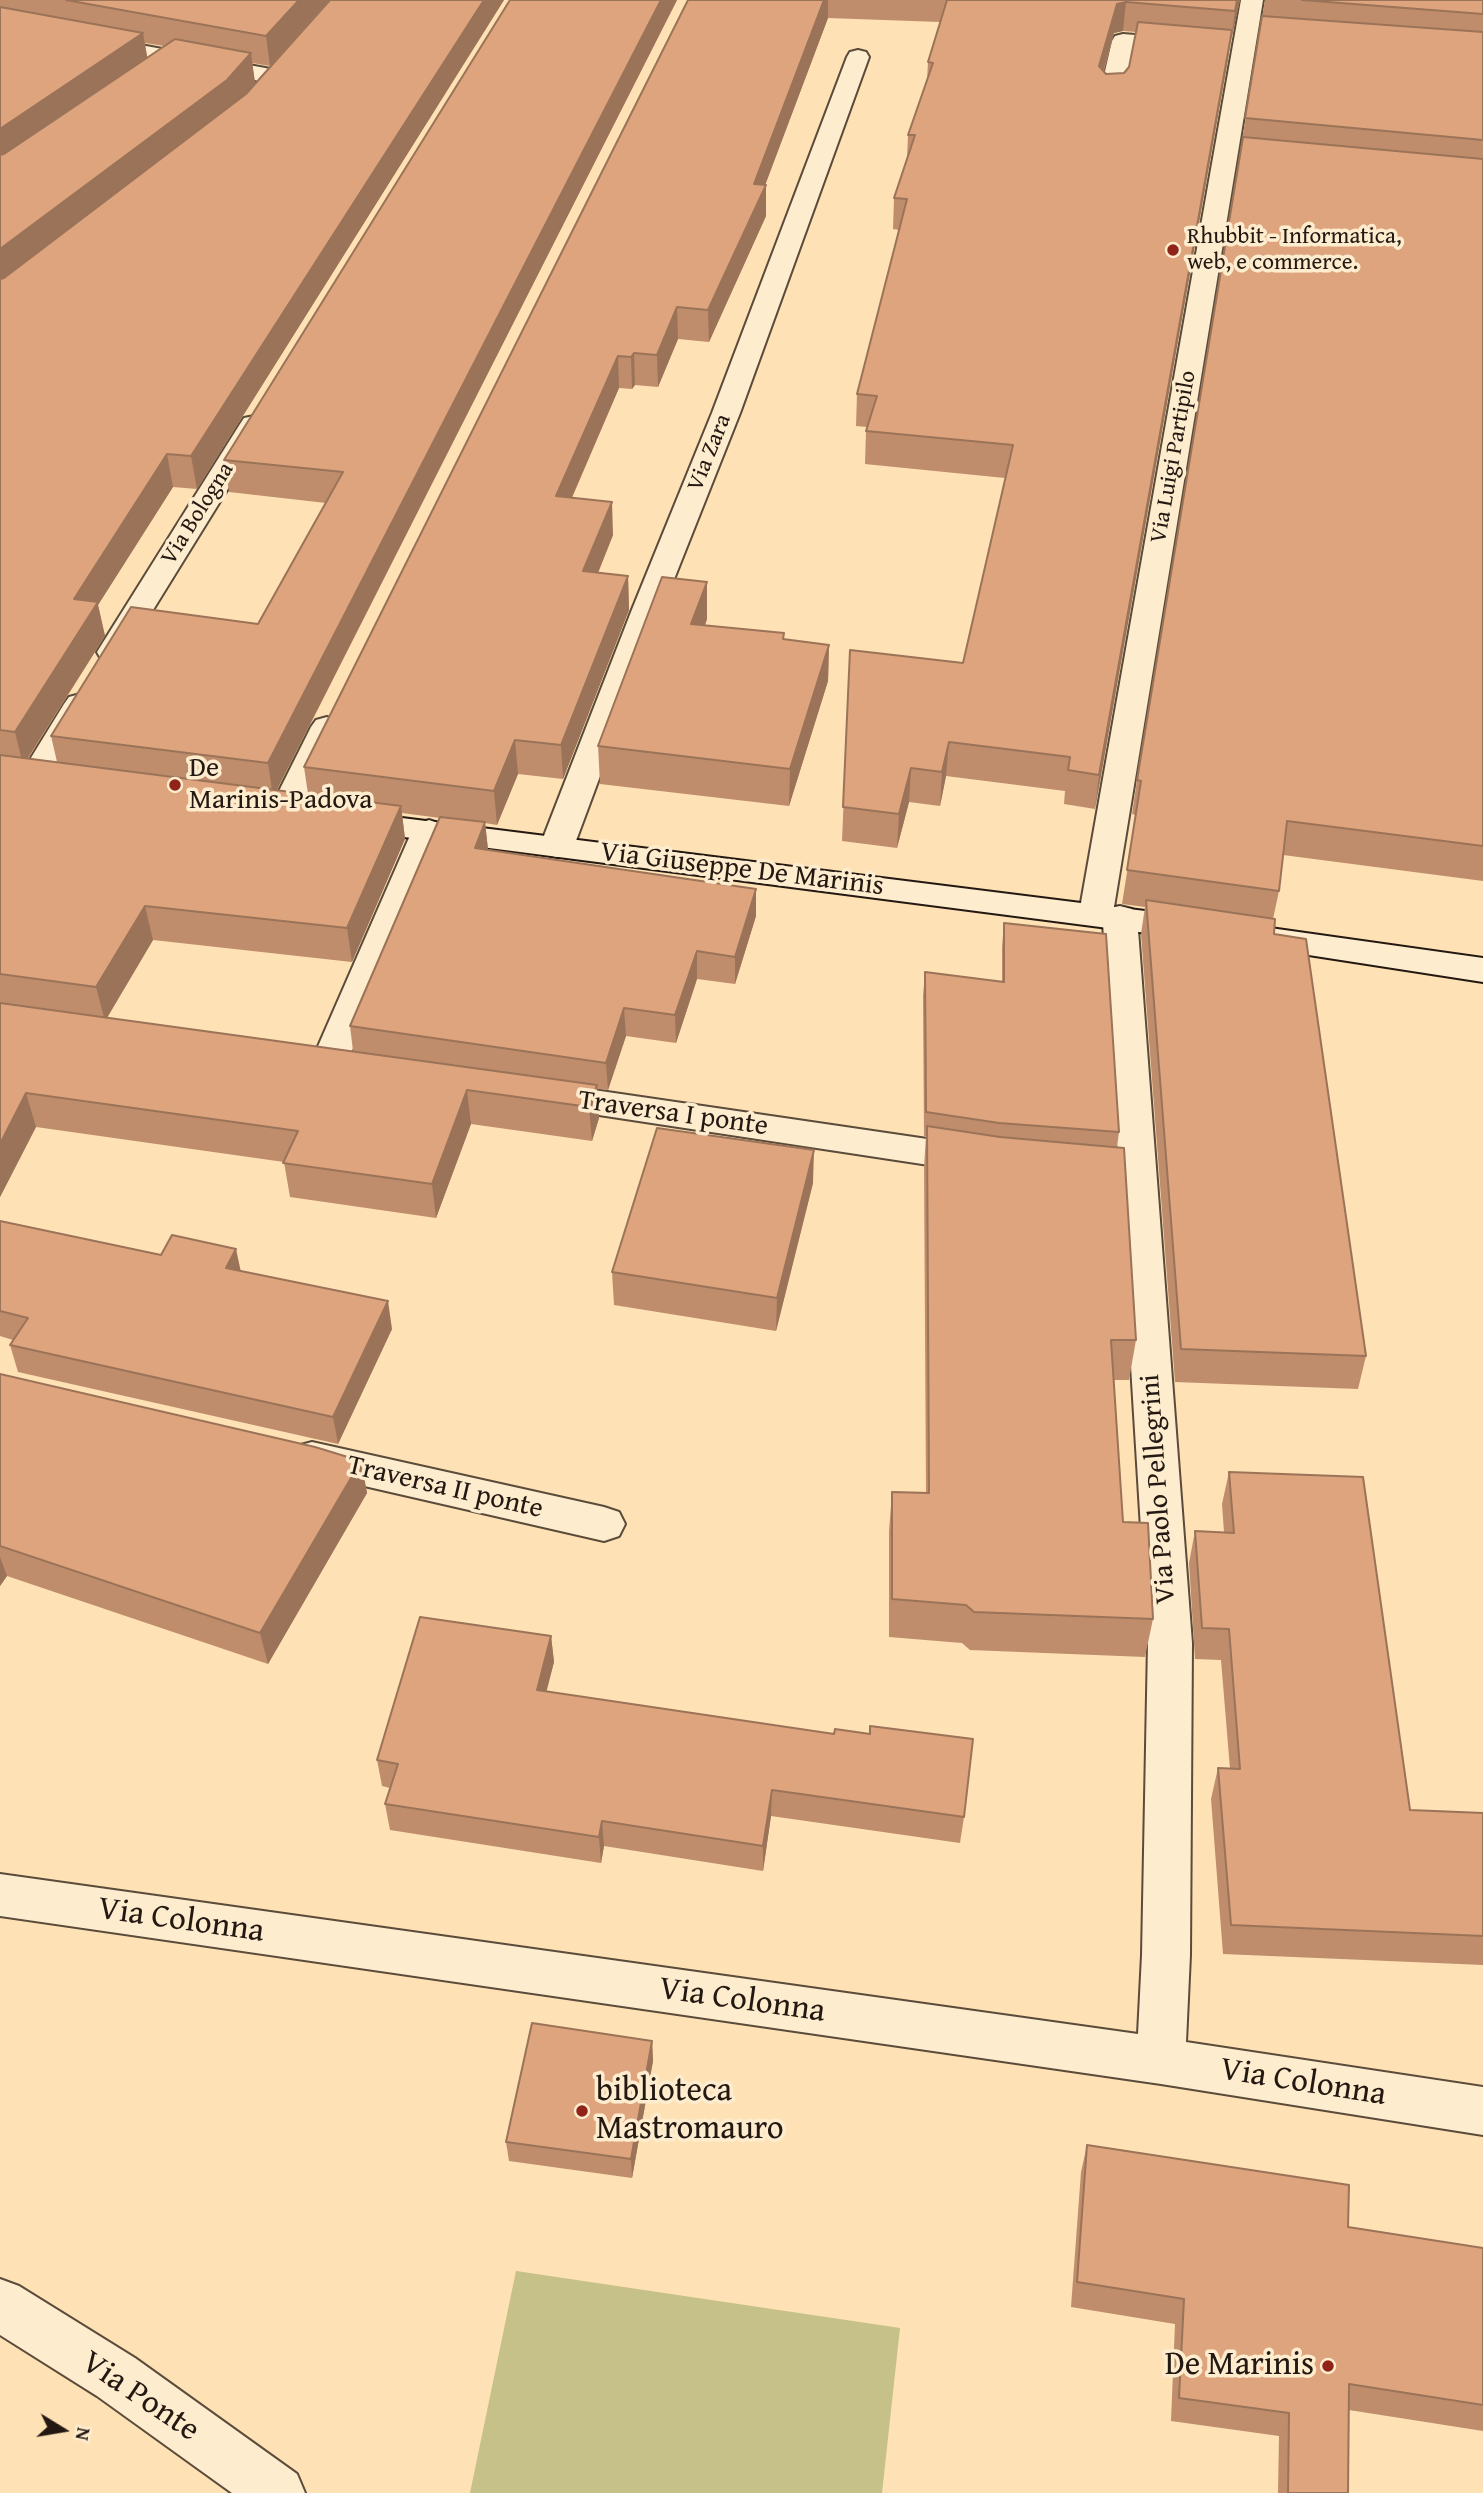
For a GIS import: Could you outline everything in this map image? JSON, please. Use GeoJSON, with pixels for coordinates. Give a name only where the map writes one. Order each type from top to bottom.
{"type":"FeatureCollection","features":[{"type":"Feature","properties":{"kind":"street","name":"Via Luigi Partipilo"},"geometry":{"type":"LineString","coordinates":[[1108,916],[1239,159],[1236,44],[1252,0]]}},
{"type":"Feature","properties":{"kind":"street"},"geometry":{"type":"LineString","coordinates":[[0,26],[276,77]]}},
{"type":"Feature","properties":{"kind":"street"},"geometry":{"type":"LineString","coordinates":[[1111,97],[1123,41],[1236,44]]}},
{"type":"Feature","properties":{"kind":"street"},"geometry":{"type":"LineString","coordinates":[[259,97],[295,57]]}},
{"type":"Feature","properties":{"kind":"street","name":"Via Zara"},"geometry":{"type":"LineString","coordinates":[[557,846],[646,612],[726,413],[858,57]]}},
{"type":"Feature","properties":{"kind":"street"},"geometry":{"type":"LineString","coordinates":[[153,73],[175,58]]}},
{"type":"Feature","properties":{"kind":"street","name":"Via Bologna"},"geometry":{"type":"LineString","coordinates":[[34,779],[268,401]]}},
{"type":"Feature","properties":{"kind":"street","name":"Via Giuseppe De Marinis"},"geometry":{"type":"LineString","coordinates":[[340,701],[271,811],[1108,916],[1483,970]]}},
{"type":"Feature","properties":{"kind":"street"},"geometry":{"type":"LineString","coordinates":[[0,775],[68,783]]}},
{"type":"Feature","properties":{"kind":"street"},"geometry":{"type":"LineString","coordinates":[[367,1073],[313,1065],[429,831]]}},
{"type":"Feature","properties":{"kind":"street","name":"Via Paolo Pellegrini"},"geometry":{"type":"LineString","coordinates":[[1108,916],[1138,1174],[1170,1643],[1166,1955],[1161,2061]]}},
{"type":"Feature","properties":{"kind":"street","name":"Traversa I ponte"},"geometry":{"type":"LineString","coordinates":[[514,1092],[1024,1165],[1138,1174]]}},
{"type":"Feature","properties":{"kind":"street","name":"Traversa II ponte"},"geometry":{"type":"LineString","coordinates":[[282,1451],[604,1524]]}},
{"type":"Feature","properties":{"kind":"street","name":"Via Colonna"},"geometry":{"type":"LineString","coordinates":[[0,1895],[1161,2061],[1483,2111]]}},
{"type":"Feature","properties":{"kind":"street","name":"Via Ponte"},"geometry":{"type":"LineString","coordinates":[[0,2305],[116,2377],[278,2493]]}},
{"type":"Feature","properties":{"kind":"shaded area"},"geometry":{"type":"Polygon","coordinates":[[[516,2271],[900,2328],[882,2493],[470,2493],[516,2271]]]}},
{"type":"Feature","properties":{"kind":"building"},"geometry":{"type":"Polygon","coordinates":[[[66,0],[299,0],[266,36],[66,0]]]}},
{"type":"Feature","properties":{"kind":"building"},"geometry":{"type":"Polygon","coordinates":[[[330,0],[484,0],[191,456],[167,454],[74,599],[98,602],[15,732],[0,730],[0,279],[246,94],[330,0]]]}},
{"type":"Feature","properties":{"kind":"building"},"geometry":{"type":"Polygon","coordinates":[[[510,0],[661,0],[268,763],[51,736],[131,607],[258,624],[343,472],[224,460],[510,0]]]}},
{"type":"Feature","properties":{"kind":"building"},"geometry":{"type":"Polygon","coordinates":[[[688,0],[824,0],[754,184],[766,185],[708,310],[677,307],[657,355],[634,353],[631,357],[618,356],[556,496],[612,502],[583,571],[628,576],[561,745],[515,740],[494,791],[304,767],[688,0]]]}},
{"type":"Feature","properties":{"kind":"building"},"geometry":{"type":"Polygon","coordinates":[[[947,0],[1237,0],[1235,11],[1126,2],[1117,4],[1099,66],[1106,74],[1124,73],[1129,67],[1138,22],[1232,30],[1099,775],[1068,770],[1070,757],[949,742],[942,772],[911,768],[899,814],[843,807],[850,650],[963,663],[1013,445],[866,431],[877,396],[857,394],[907,199],[894,198],[915,135],[908,135],[933,63],[928,62],[947,0]]]}},
{"type":"Feature","properties":{"kind":"building"},"geometry":{"type":"Polygon","coordinates":[[[1302,0],[1483,0],[1483,14],[1302,0]]]}},
{"type":"Feature","properties":{"kind":"building"},"geometry":{"type":"Polygon","coordinates":[[[0,7],[143,33],[0,129],[0,7]]]}},
{"type":"Feature","properties":{"kind":"building"},"geometry":{"type":"Polygon","coordinates":[[[1262,16],[1483,32],[1483,140],[1245,118],[1262,16]]]}},
{"type":"Feature","properties":{"kind":"building"},"geometry":{"type":"Polygon","coordinates":[[[175,39],[251,53],[227,80],[0,249],[0,155],[175,39]]]}},
{"type":"Feature","properties":{"kind":"building"},"geometry":{"type":"Polygon","coordinates":[[[1243,137],[1483,159],[1483,846],[1287,821],[1279,891],[1127,870],[1141,781],[1137,780],[1243,137]]]}},
{"type":"Feature","properties":{"kind":"building"},"geometry":{"type":"Polygon","coordinates":[[[662,577],[707,582],[691,624],[784,633],[783,639],[829,645],[790,769],[598,746],[662,577]]]}},
{"type":"Feature","properties":{"kind":"building"},"geometry":{"type":"Polygon","coordinates":[[[0,755],[401,806],[347,928],[145,906],[96,987],[0,974],[0,755]]]}},
{"type":"Feature","properties":{"kind":"building"},"geometry":{"type":"Polygon","coordinates":[[[440,817],[485,822],[475,848],[756,889],[735,957],[697,951],[675,1015],[624,1008],[606,1063],[350,1026],[440,817]]]}},
{"type":"Feature","properties":{"kind":"building"},"geometry":{"type":"Polygon","coordinates":[[[1146,900],[1275,919],[1274,934],[1306,939],[1366,1356],[1181,1349],[1146,900]]]}},
{"type":"Feature","properties":{"kind":"building"},"geometry":{"type":"Polygon","coordinates":[[[1004,923],[1106,934],[1119,1132],[999,1123],[926,1112],[925,972],[1004,982],[1004,923]]]}},
{"type":"Feature","properties":{"kind":"building"},"geometry":{"type":"Polygon","coordinates":[[[0,1003],[597,1085],[589,1107],[467,1090],[432,1184],[283,1163],[298,1131],[26,1093],[0,1144],[0,1003]]]}},
{"type":"Feature","properties":{"kind":"building"},"geometry":{"type":"Polygon","coordinates":[[[927,1126],[1000,1137],[1124,1148],[1136,1340],[1111,1340],[1123,1522],[1148,1523],[1153,1619],[974,1612],[966,1605],[892,1599],[892,1492],[929,1493],[927,1126]]]}},
{"type":"Feature","properties":{"kind":"building"},"geometry":{"type":"Polygon","coordinates":[[[657,1128],[814,1150],[777,1298],[612,1272],[657,1128]]]}},
{"type":"Feature","properties":{"kind":"building"},"geometry":{"type":"Polygon","coordinates":[[[0,1221],[161,1255],[172,1235],[236,1249],[226,1268],[388,1301],[333,1417],[10,1345],[28,1318],[0,1311],[0,1221]]]}},
{"type":"Feature","properties":{"kind":"building"},"geometry":{"type":"Polygon","coordinates":[[[0,1374],[315,1447],[361,1461],[260,1633],[0,1546],[0,1374]]]}},
{"type":"Feature","properties":{"kind":"building"},"geometry":{"type":"Polygon","coordinates":[[[1229,1472],[1363,1477],[1410,1810],[1483,1813],[1483,1936],[1231,1925],[1218,1768],[1240,1769],[1229,1629],[1202,1628],[1195,1531],[1234,1533],[1229,1472]]]}},
{"type":"Feature","properties":{"kind":"building"},"geometry":{"type":"Polygon","coordinates":[[[420,1617],[551,1636],[537,1690],[834,1734],[835,1729],[870,1734],[870,1726],[973,1739],[964,1817],[772,1790],[763,1846],[602,1821],[599,1837],[385,1804],[398,1764],[377,1760],[420,1617]]]}},
{"type":"Feature","properties":{"kind":"building","name":"biblioteca Mastromauro"},"geometry":{"type":"Polygon","coordinates":[[[532,2023],[652,2041],[631,2159],[506,2142],[532,2023]]]}},
{"type":"Feature","properties":{"kind":"building","name":"De Marinis"},"geometry":{"type":"Polygon","coordinates":[[[1087,2145],[1349,2185],[1348,2227],[1483,2248],[1483,2405],[1349,2384],[1348,2493],[1288,2493],[1289,2413],[1179,2398],[1184,2299],[1077,2282],[1087,2145]]]}},
{"type":"Feature","properties":{"kind":"place","name":"Rhubbit - Informatica, web, e commerce."},"geometry":{"type":"Point","coordinates":[1173,250]}},
{"type":"Feature","properties":{"kind":"place","name":"De Marinis-Padova"},"geometry":{"type":"Point","coordinates":[175,785]}},
{"type":"Feature","properties":{"kind":"place","name":"biblioteca Mastromauro"},"geometry":{"type":"Point","coordinates":[582,2111]}},
{"type":"Feature","properties":{"kind":"place","name":"De Marinis"},"geometry":{"type":"Point","coordinates":[1328,2366]}}]}
